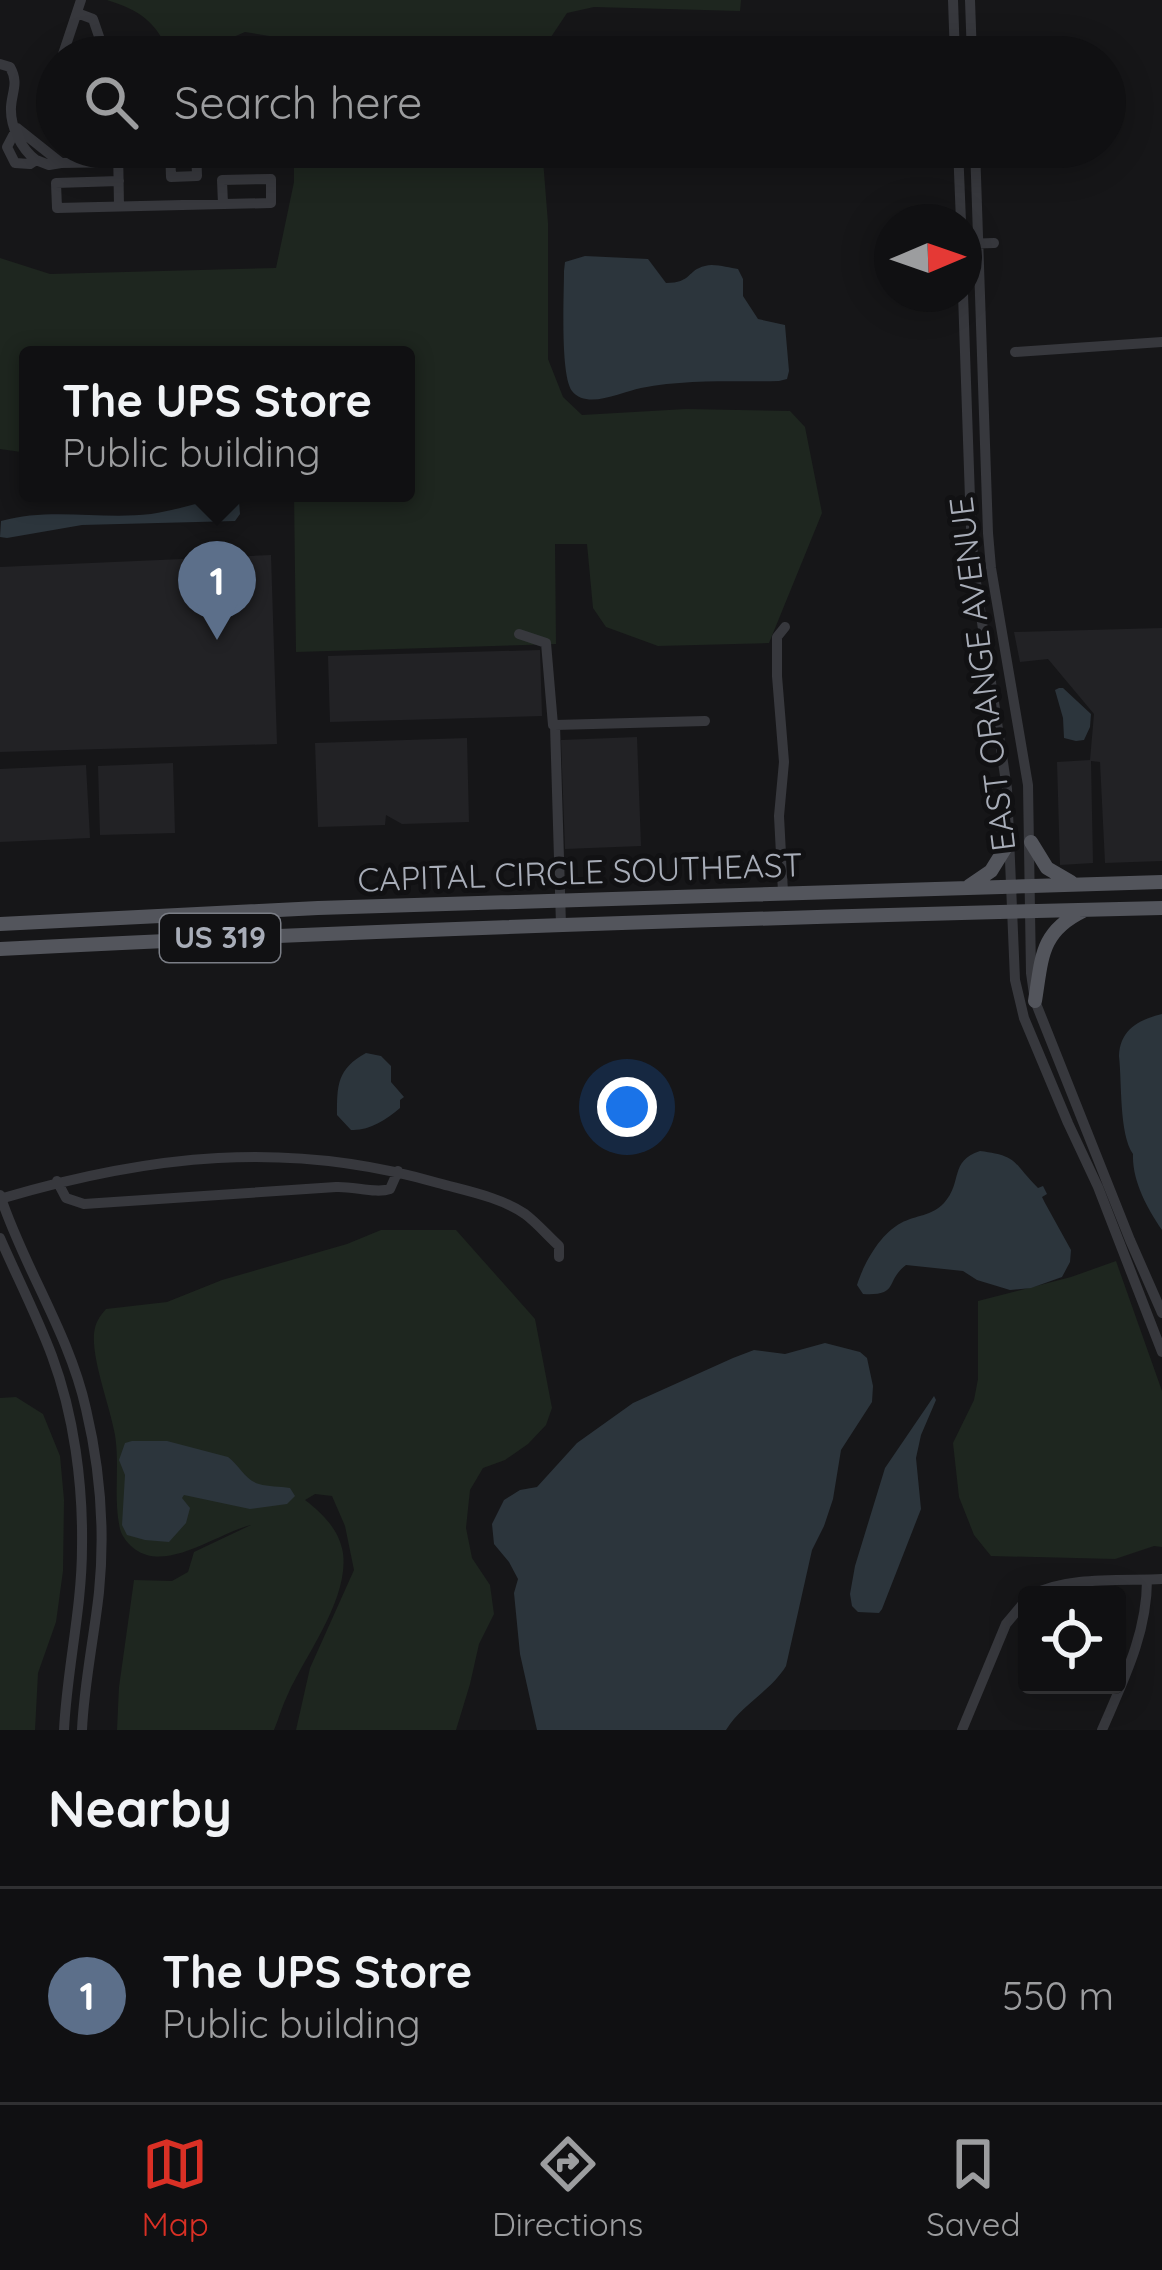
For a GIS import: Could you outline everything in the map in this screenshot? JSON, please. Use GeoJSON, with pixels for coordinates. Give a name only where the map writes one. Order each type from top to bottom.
{"type":"FeatureCollection","features":[{"type":"Feature","properties":{"kind":"main road"},"geometry":{"type":"LineString","coordinates":[[969,886],[991,871],[1009,842]]}},
{"type":"Feature","properties":{"kind":"main road"},"geometry":{"type":"LineString","coordinates":[[1031,842],[1047,868],[1076,885]]}},
{"type":"Feature","properties":{"kind":"main road","name":"CAPITAL CIRCLE SOUTHEAST"},"geometry":{"type":"LineString","coordinates":[[0,920],[20,923],[560,900],[1162,882]]}},
{"type":"Feature","properties":{"kind":"main road","name":"CAPITAL CIRCLE SOUTHEAST"},"geometry":{"type":"LineString","coordinates":[[0,949],[561,925],[1162,908]]}},
{"type":"Feature","properties":{"kind":"main road"},"geometry":{"type":"LineString","coordinates":[[1035,1001],[1051,934],[1087,910]]}},
{"type":"Feature","properties":{"kind":"street"},"geometry":{"type":"LineString","coordinates":[[953,0],[954,36]]}},
{"type":"Feature","properties":{"kind":"street"},"geometry":{"type":"LineString","coordinates":[[970,0],[971,36]]}},
{"type":"Feature","properties":{"kind":"street"},"geometry":{"type":"LineString","coordinates":[[69,36],[79,6],[93,19],[99,36]]}},
{"type":"Feature","properties":{"kind":"street"},"geometry":{"type":"LineString","coordinates":[[0,64],[15,76],[11,112],[18,140],[24,150],[36,154]]}},
{"type":"Feature","properties":{"kind":"street"},"geometry":{"type":"LineString","coordinates":[[118,168],[119,206]]}},
{"type":"Feature","properties":{"kind":"street"},"geometry":{"type":"LineString","coordinates":[[171,168],[171,177],[197,176],[197,168]]}},
{"type":"Feature","properties":{"kind":"street"},"geometry":{"type":"LineString","coordinates":[[959,168],[960,204]]}},
{"type":"Feature","properties":{"kind":"street","name":"EAST ORANGE AVENUE"},"geometry":{"type":"LineString","coordinates":[[976,168],[977,204]]}},
{"type":"Feature","properties":{"kind":"street"},"geometry":{"type":"LineString","coordinates":[[118,182],[56,183],[57,208],[271,203],[271,179],[222,180],[223,204]]}},
{"type":"Feature","properties":{"kind":"street"},"geometry":{"type":"LineString","coordinates":[[982,244],[994,243]]}},
{"type":"Feature","properties":{"kind":"street","name":"EAST ORANGE AVENUE"},"geometry":{"type":"LineString","coordinates":[[964,312],[973,549],[1007,789],[1015,980],[1024,1018],[1161,1344]]}},
{"type":"Feature","properties":{"kind":"street","name":"EAST ORANGE AVENUE"},"geometry":{"type":"LineString","coordinates":[[982,312],[991,568],[1024,755],[1035,1001],[1162,1313]]}},
{"type":"Feature","properties":{"kind":"street"},"geometry":{"type":"LineString","coordinates":[[1015,352],[1162,342]]}},
{"type":"Feature","properties":{"kind":"street"},"geometry":{"type":"LineString","coordinates":[[783,892],[779,816],[784,762],[777,637],[785,627]]}},
{"type":"Feature","properties":{"kind":"street"},"geometry":{"type":"LineString","coordinates":[[519,634],[546,643],[554,725],[561,925]]}},
{"type":"Feature","properties":{"kind":"street"},"geometry":{"type":"LineString","coordinates":[[554,725],[705,721]]}},
{"type":"Feature","properties":{"kind":"street"},"geometry":{"type":"LineString","coordinates":[[82,1730],[99,1591],[99,1478],[86,1406],[70,1356],[0,1197],[155,1163],[207,1157],[316,1158],[398,1171],[494,1199],[525,1214],[559,1246],[560,1256]]}},
{"type":"Feature","properties":{"kind":"street"},"geometry":{"type":"LineString","coordinates":[[57,1181],[66,1198],[84,1204],[336,1187],[385,1191],[398,1171]]}},
{"type":"Feature","properties":{"kind":"street"},"geometry":{"type":"LineString","coordinates":[[0,1238],[53,1359],[80,1485],[81,1582],[64,1730]]}},
{"type":"Feature","properties":{"kind":"street"},"geometry":{"type":"LineString","coordinates":[[1054,1586],[1162,1579]]}},
{"type":"Feature","properties":{"kind":"street"},"geometry":{"type":"LineString","coordinates":[[1102,1730],[1140,1638],[1147,1580]]}},
{"type":"Feature","properties":{"kind":"street"},"geometry":{"type":"LineString","coordinates":[[962,1730],[1006,1624],[1018,1610]]}},
{"type":"Feature","properties":{"kind":"shaded area"},"geometry":{"type":"Polygon","coordinates":[[[107,0],[741,0],[740,11],[594,7],[567,13],[552,36],[269,36],[245,32],[161,36],[129,8],[107,0]]]}},
{"type":"Feature","properties":{"kind":"shaded area"},"geometry":{"type":"Polygon","coordinates":[[[294,168],[544,168],[548,359],[563,397],[582,415],[686,409],[790,411],[805,427],[822,513],[769,643],[658,646],[606,627],[593,608],[587,544],[555,544],[556,644],[296,652],[294,502],[415,502],[415,346],[19,346],[19,452],[0,449],[0,258],[50,274],[276,268],[294,168]]]}},
{"type":"Feature","properties":{"kind":"shaded area"},"geometry":{"type":"Polygon","coordinates":[[[585,256],[648,259],[666,283],[681,281],[709,265],[738,269],[743,296],[758,319],[785,325],[787,379],[675,383],[595,399],[578,396],[566,369],[564,271],[565,262],[585,256]]]}},
{"type":"Feature","properties":{"kind":"shaded area"},"geometry":{"type":"Polygon","coordinates":[[[204,502],[239,502],[240,514],[235,521],[82,525],[0,537],[1,521],[20,517],[151,514],[204,502]]]}},
{"type":"Feature","properties":{"kind":"shaded area"},"geometry":{"type":"Polygon","coordinates":[[[271,555],[277,744],[0,752],[0,567],[271,555]]]}},
{"type":"Feature","properties":{"kind":"shaded area"},"geometry":{"type":"Polygon","coordinates":[[[1162,628],[1162,861],[1105,863],[1100,762],[1091,761],[1093,863],[1060,865],[1057,762],[1090,760],[1094,714],[1048,659],[1020,662],[1014,632],[1162,628]]]}},
{"type":"Feature","properties":{"kind":"shaded area"},"geometry":{"type":"Polygon","coordinates":[[[540,650],[542,716],[330,722],[328,656],[540,650]]]}},
{"type":"Feature","properties":{"kind":"shaded area"},"geometry":{"type":"Polygon","coordinates":[[[1059,688],[1091,714],[1084,740],[1064,738],[1055,690],[1059,688]]]}},
{"type":"Feature","properties":{"kind":"shaded area"},"geometry":{"type":"Polygon","coordinates":[[[637,737],[641,846],[565,849],[561,740],[637,737]]]}},
{"type":"Feature","properties":{"kind":"shaded area"},"geometry":{"type":"Polygon","coordinates":[[[467,738],[469,822],[402,824],[386,815],[385,825],[318,827],[315,743],[467,738]]]}},
{"type":"Feature","properties":{"kind":"shaded area"},"geometry":{"type":"Polygon","coordinates":[[[173,763],[175,833],[100,835],[98,766],[173,763]]]}},
{"type":"Feature","properties":{"kind":"shaded area"},"geometry":{"type":"Polygon","coordinates":[[[86,765],[90,838],[0,842],[0,769],[86,765]]]}},
{"type":"Feature","properties":{"kind":"shaded area"},"geometry":{"type":"Polygon","coordinates":[[[1162,1014],[1162,1230],[1135,1174],[1123,1121],[1119,1056],[1132,1028],[1162,1014]]]}},
{"type":"Feature","properties":{"kind":"shaded area"},"geometry":{"type":"Polygon","coordinates":[[[366,1053],[381,1056],[391,1066],[391,1082],[404,1097],[400,1108],[383,1120],[351,1130],[337,1115],[339,1086],[349,1065],[366,1053]]]}},
{"type":"Feature","properties":{"kind":"shaded area"},"geometry":{"type":"Polygon","coordinates":[[[980,1151],[1009,1158],[1038,1188],[1043,1186],[1047,1194],[1042,1197],[1071,1250],[1062,1277],[1010,1290],[963,1271],[906,1265],[887,1290],[863,1294],[857,1285],[880,1242],[901,1223],[939,1207],[950,1195],[964,1160],[980,1151]]]}},
{"type":"Feature","properties":{"kind":"shaded area"},"geometry":{"type":"Polygon","coordinates":[[[381,1230],[456,1230],[535,1319],[552,1408],[546,1425],[528,1444],[483,1468],[470,1490],[466,1528],[472,1558],[490,1585],[494,1614],[479,1644],[456,1730],[296,1730],[310,1668],[354,1570],[345,1526],[332,1496],[315,1494],[305,1500],[338,1536],[343,1571],[333,1607],[274,1730],[117,1730],[134,1580],[172,1581],[188,1572],[194,1552],[251,1525],[163,1556],[149,1556],[126,1541],[118,1517],[115,1435],[94,1345],[98,1320],[106,1309],[167,1302],[381,1230]]]}},
{"type":"Feature","properties":{"kind":"shaded area"},"geometry":{"type":"Polygon","coordinates":[[[1116,1261],[1162,1391],[1162,1547],[1115,1559],[991,1556],[974,1535],[959,1497],[953,1443],[974,1400],[978,1379],[978,1301],[1116,1261]]]}},
{"type":"Feature","properties":{"kind":"shaded area"},"geometry":{"type":"Polygon","coordinates":[[[825,1343],[867,1358],[872,1402],[841,1450],[833,1499],[812,1550],[786,1666],[726,1730],[537,1730],[520,1654],[514,1593],[518,1579],[494,1544],[492,1524],[504,1500],[537,1487],[577,1443],[633,1403],[754,1350],[785,1354],[825,1343]]]}},
{"type":"Feature","properties":{"kind":"shaded area"},"geometry":{"type":"Polygon","coordinates":[[[934,1396],[916,1458],[921,1509],[882,1609],[858,1612],[850,1594],[855,1566],[885,1468],[934,1396]]]}},
{"type":"Feature","properties":{"kind":"shaded area"},"geometry":{"type":"Polygon","coordinates":[[[16,1397],[43,1414],[60,1456],[64,1500],[63,1571],[56,1622],[38,1673],[35,1730],[0,1730],[0,1398],[16,1397]]]}},
{"type":"Feature","properties":{"kind":"shaded area"},"geometry":{"type":"Polygon","coordinates":[[[167,1441],[228,1457],[254,1482],[290,1488],[295,1496],[287,1504],[250,1509],[184,1495],[190,1508],[186,1523],[169,1542],[127,1535],[122,1525],[125,1475],[119,1460],[125,1443],[167,1441]]]}},
{"type":"Feature","properties":{"kind":"place","name":"The UPS Store"},"geometry":{"type":"Point","coordinates":[217,640]}}]}
